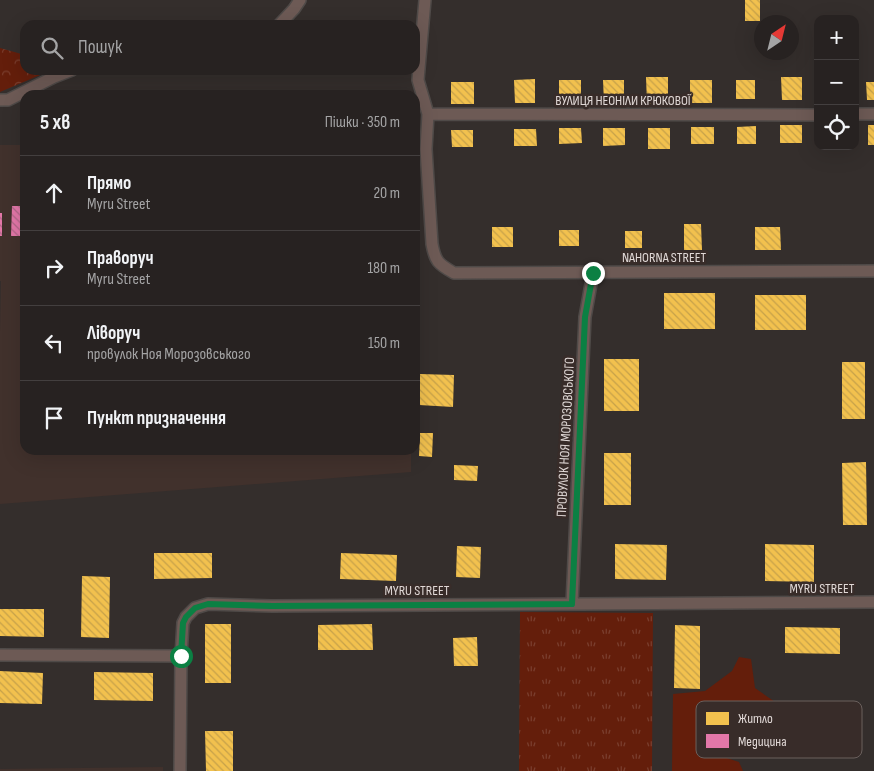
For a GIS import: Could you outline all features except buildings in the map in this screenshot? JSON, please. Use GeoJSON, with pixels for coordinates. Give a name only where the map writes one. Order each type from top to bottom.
{"type":"FeatureCollection","features":[{"type":"Feature","properties":{"kind":"street"},"geometry":{"type":"LineString","coordinates":[[284,20],[300,0]]}},
{"type":"Feature","properties":{"kind":"street"},"geometry":{"type":"LineString","coordinates":[[420,57],[425,0]]}},
{"type":"Feature","properties":{"kind":"street"},"geometry":{"type":"LineString","coordinates":[[29,90],[61,75]]}},
{"type":"Feature","properties":{"kind":"street"},"geometry":{"type":"LineString","coordinates":[[418,75],[418,80],[428,114]]}},
{"type":"Feature","properties":{"kind":"street"},"geometry":{"type":"LineString","coordinates":[[0,100],[8,100],[20,94]]}},
{"type":"Feature","properties":{"kind":"street","name":"ВУЛИЦЯ НЕОНІЛИ КРЮКОВОЇ"},"geometry":{"type":"LineString","coordinates":[[428,114],[814,115]]}},
{"type":"Feature","properties":{"kind":"street","name":"NAHORNA STREET"},"geometry":{"type":"LineString","coordinates":[[428,114],[426,148],[432,244],[435,257],[443,267],[454,273],[874,271]]}},
{"type":"Feature","properties":{"kind":"street"},"geometry":{"type":"LineString","coordinates":[[859,114],[874,114]]}},
{"type":"Feature","properties":{"kind":"street","name":"ПРОВУЛОК НОЯ МОРОЗОВСЬКОГО"},"geometry":{"type":"LineString","coordinates":[[572,604],[585,317],[593,273]]}},
{"type":"Feature","properties":{"kind":"street","name":"MYRU STREET"},"geometry":{"type":"LineString","coordinates":[[181,656],[183,623],[186,617],[195,608],[208,604],[272,606],[874,602]]}},
{"type":"Feature","properties":{"kind":"street"},"geometry":{"type":"LineString","coordinates":[[0,655],[181,656],[180,771]]}},
{"type":"Feature","properties":{"kind":"shaded area"},"geometry":{"type":"Polygon","coordinates":[[[0,145],[20,145],[20,455],[411,455],[411,472],[0,504],[0,145]]]}},
{"type":"Feature","properties":{"kind":"shaded area"},"geometry":{"type":"Polygon","coordinates":[[[163,767],[163,771],[0,771],[0,769],[163,767]]]}},
{"type":"Feature","properties":{"kind":"green space"},"geometry":{"type":"Polygon","coordinates":[[[0,48],[20,54],[20,75],[40,75],[0,92],[0,48]]]}},
{"type":"Feature","properties":{"kind":"green space"},"geometry":{"type":"Polygon","coordinates":[[[520,612],[653,613],[652,771],[519,771],[520,612]]]}},
{"type":"Feature","properties":{"kind":"green space"},"geometry":{"type":"Polygon","coordinates":[[[739,657],[751,659],[755,688],[774,701],[696,701],[696,758],[727,758],[739,762],[743,771],[672,771],[673,694],[705,691],[732,671],[739,657]]]}},
{"type":"Feature","properties":{"kind":"route"},"geometry":{"type":"LineString","coordinates":[[181,656],[183,623],[186,617],[195,608],[208,604],[272,606],[572,604],[585,317],[593,273]]}}]}
